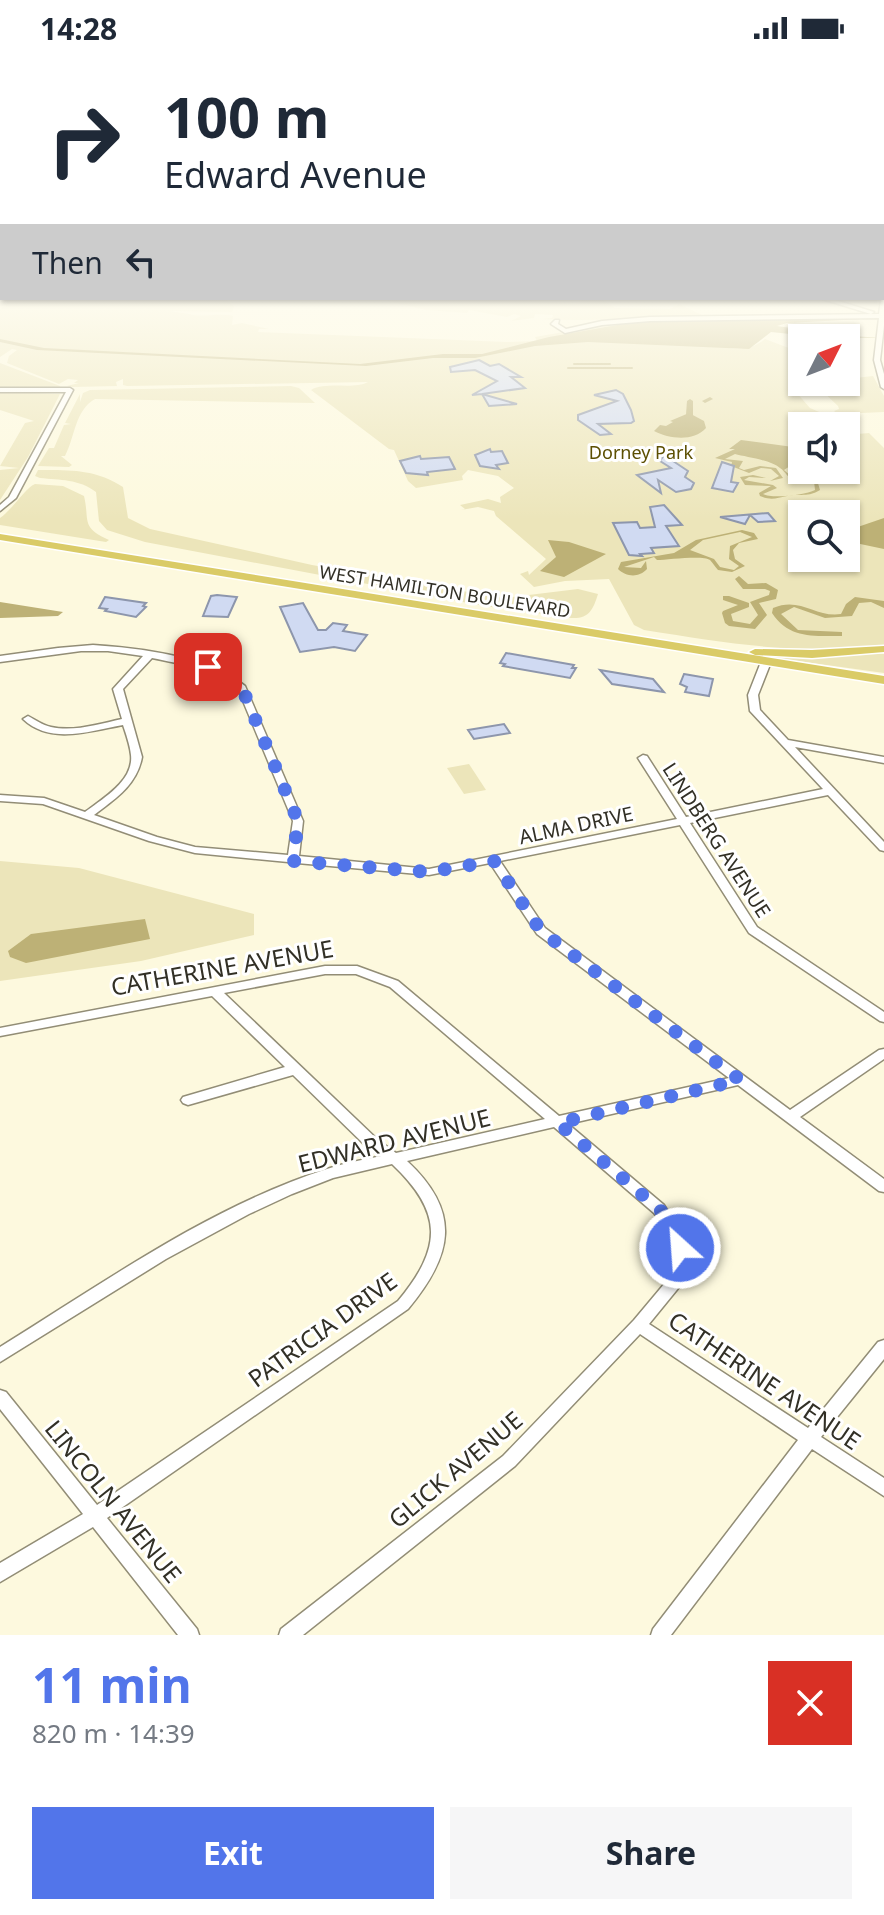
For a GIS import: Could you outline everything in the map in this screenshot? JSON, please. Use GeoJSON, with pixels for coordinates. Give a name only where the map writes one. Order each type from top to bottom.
{"type":"FeatureCollection","features":[{"type":"Feature","properties":{"kind":"main road","name":"WEST HAMILTON BOULEVARD"},"geometry":{"type":"LineString","coordinates":[[0,530],[725,648],[801,654],[880,651]]}},
{"type":"Feature","properties":{"kind":"main road","name":"WEST HAMILTON BOULEVARD"},"geometry":{"type":"LineString","coordinates":[[0,537],[766,662],[884,678]]}},
{"type":"Feature","properties":{"kind":"street"},"geometry":{"type":"LineString","coordinates":[[0,390],[70,390],[12,498],[0,509]]}},
{"type":"Feature","properties":{"kind":"street"},"geometry":{"type":"LineString","coordinates":[[0,659],[94,648],[212,668],[231,676],[242,688],[298,821],[293,861]]}},
{"type":"Feature","properties":{"kind":"street"},"geometry":{"type":"LineString","coordinates":[[86,816],[122,788],[133,774],[137,757],[118,689],[148,656]]}},
{"type":"Feature","properties":{"kind":"street"},"geometry":{"type":"LineString","coordinates":[[766,662],[753,703],[761,719],[884,848]]}},
{"type":"Feature","properties":{"kind":"street"},"geometry":{"type":"LineString","coordinates":[[28,719],[40,727],[60,730],[127,721]]}},
{"type":"Feature","properties":{"kind":"street"},"geometry":{"type":"LineString","coordinates":[[783,742],[884,760]]}},
{"type":"Feature","properties":{"kind":"street","name":"LINDBERG AVENUE"},"geometry":{"type":"LineString","coordinates":[[643,758],[753,930],[884,1018]]}},
{"type":"Feature","properties":{"kind":"street","name":"ALMA DRIVE"},"geometry":{"type":"LineString","coordinates":[[0,798],[35,799],[195,850],[429,872],[831,791]]}},
{"type":"Feature","properties":{"kind":"street"},"geometry":{"type":"LineString","coordinates":[[494,861],[541,931],[884,1187]]}},
{"type":"Feature","properties":{"kind":"street","name":"CATHERINE AVENUE"},"geometry":{"type":"LineString","coordinates":[[0,1032],[325,970],[371,972],[394,984],[659,1209],[677,1237],[680,1263],[677,1275],[639,1325],[884,1488]]}},
{"type":"Feature","properties":{"kind":"street","name":"PATRICIA DRIVE"},"geometry":{"type":"LineString","coordinates":[[0,1573],[95,1516],[403,1305],[422,1287],[435,1260],[438,1229],[423,1184],[400,1160],[374,1145],[214,991]]}},
{"type":"Feature","properties":{"kind":"street"},"geometry":{"type":"LineString","coordinates":[[790,1117],[884,1053]]}},
{"type":"Feature","properties":{"kind":"street"},"geometry":{"type":"LineString","coordinates":[[188,1100],[296,1069]]}},
{"type":"Feature","properties":{"kind":"street","name":"EDWARD AVENUE"},"geometry":{"type":"LineString","coordinates":[[0,1355],[224,1219],[264,1199],[331,1173],[400,1160],[740,1080]]}},
{"type":"Feature","properties":{"kind":"street","name":"GLICK AVENUE"},"geometry":{"type":"LineString","coordinates":[[288,1635],[509,1461],[639,1325]]}},
{"type":"Feature","properties":{"kind":"street"},"geometry":{"type":"LineString","coordinates":[[660,1635],[810,1438],[884,1347]]}},
{"type":"Feature","properties":{"kind":"street","name":"LINCOLN AVENUE"},"geometry":{"type":"LineString","coordinates":[[0,1397],[190,1635]]}},
{"type":"Feature","properties":{"kind":"green space"},"geometry":{"type":"Polygon","coordinates":[[[0,373],[25,373],[60,386],[60,387],[0,388],[0,373]]]}},
{"type":"Feature","properties":{"kind":"green space","name":"Dorney Park"},"geometry":{"type":"Polygon","coordinates":[[[31,373],[788,373],[788,396],[800,396],[810,408],[819,412],[788,412],[788,484],[860,484],[860,434],[869,433],[884,448],[884,645],[793,649],[644,630],[634,625],[609,579],[565,581],[534,587],[520,574],[528,571],[529,575],[546,559],[494,511],[478,507],[461,510],[465,509],[460,505],[488,499],[501,503],[500,497],[514,488],[498,476],[468,470],[462,476],[463,480],[416,488],[408,481],[394,450],[311,390],[368,382],[127,386],[123,385],[123,379],[116,382],[117,386],[72,387],[67,386],[79,383],[74,383],[78,380],[68,379],[59,384],[31,373]]]}},
{"type":"Feature","properties":{"kind":"green space","name":"Dorney Park"},"geometry":{"type":"Polygon","coordinates":[[[873,376],[884,396],[884,412],[835,412],[838,406],[827,396],[860,396],[860,377],[873,376]]]}},
{"type":"Feature","properties":{"kind":"green space"},"geometry":{"type":"Polygon","coordinates":[[[299,388],[315,403],[95,399],[83,410],[65,456],[61,456],[72,465],[38,466],[49,448],[54,448],[64,425],[71,424],[65,423],[80,394],[80,402],[83,393],[90,390],[299,388]]]}},
{"type":"Feature","properties":{"kind":"green space"},"geometry":{"type":"Polygon","coordinates":[[[0,392],[60,394],[28,457],[0,500],[0,470],[19,468],[0,466],[25,423],[34,421],[0,410],[0,392]]]}},
{"type":"Feature","properties":{"kind":"green space"},"geometry":{"type":"Polygon","coordinates":[[[38,470],[82,472],[113,481],[123,487],[128,518],[150,529],[312,565],[503,598],[578,589],[598,594],[589,612],[582,617],[571,618],[484,606],[145,542],[107,530],[99,521],[96,492],[76,482],[40,478],[35,476],[38,470]]]}},
{"type":"Feature","properties":{"kind":"green space"},"geometry":{"type":"Polygon","coordinates":[[[35,484],[63,486],[84,496],[90,527],[109,540],[0,525],[0,518],[35,484]]]}},
{"type":"Feature","properties":{"kind":"green space"},"geometry":{"type":"Polygon","coordinates":[[[727,651],[755,654],[877,653],[884,654],[884,673],[727,651]]]}},
{"type":"Feature","properties":{"kind":"green space"},"geometry":{"type":"Polygon","coordinates":[[[469,764],[486,790],[464,794],[447,768],[469,764]]]}},
{"type":"Feature","properties":{"kind":"green space"},"geometry":{"type":"Polygon","coordinates":[[[0,861],[79,868],[254,914],[254,935],[141,961],[0,981],[0,861]]]}},
{"type":"Feature","properties":{"kind":"shaded area"},"geometry":{"type":"Polygon","coordinates":[[[689,413],[704,421],[706,428],[695,436],[681,438],[654,431],[660,425],[666,426],[689,413]]]}},
{"type":"Feature","properties":{"kind":"shaded area"},"geometry":{"type":"Polygon","coordinates":[[[741,440],[788,446],[788,467],[784,470],[788,476],[776,465],[758,459],[735,454],[725,459],[743,461],[739,468],[744,470],[760,466],[776,468],[783,478],[770,481],[779,476],[771,469],[761,468],[749,473],[731,466],[732,462],[715,458],[735,449],[729,449],[741,440]]]}},
{"type":"Feature","properties":{"kind":"shaded area"},"geometry":{"type":"Polygon","coordinates":[[[753,475],[766,478],[749,477],[744,480],[773,485],[777,488],[763,494],[788,496],[771,499],[760,496],[759,493],[771,486],[745,485],[740,477],[753,475]]]}},
{"type":"Feature","properties":{"kind":"shaded area"},"geometry":{"type":"Polygon","coordinates":[[[814,484],[818,484],[820,490],[795,495],[804,493],[815,490],[814,484]]]}},
{"type":"Feature","properties":{"kind":"shaded area"},"geometry":{"type":"Polygon","coordinates":[[[884,518],[884,549],[860,544],[860,526],[884,518]]]}},
{"type":"Feature","properties":{"kind":"shaded area"},"geometry":{"type":"Polygon","coordinates":[[[742,530],[754,533],[758,539],[739,543],[733,550],[735,559],[745,566],[732,572],[718,570],[710,560],[700,558],[657,560],[654,557],[624,567],[641,568],[646,561],[647,569],[636,575],[625,574],[618,569],[621,562],[674,553],[696,540],[742,530]],[[740,532],[703,540],[690,550],[714,559],[720,567],[734,570],[739,566],[729,559],[730,546],[752,537],[740,532]]]}},
{"type":"Feature","properties":{"kind":"shaded area"},"geometry":{"type":"Polygon","coordinates":[[[548,540],[569,542],[606,554],[564,577],[540,571],[556,557],[548,540]]]}},
{"type":"Feature","properties":{"kind":"shaded area"},"geometry":{"type":"Polygon","coordinates":[[[855,597],[884,601],[884,608],[871,602],[859,603],[852,616],[825,618],[794,607],[781,614],[798,630],[842,632],[842,636],[812,636],[794,632],[772,613],[773,608],[792,604],[824,613],[841,614],[846,604],[855,597]]]}},
{"type":"Feature","properties":{"kind":"shaded area"},"geometry":{"type":"Polygon","coordinates":[[[0,602],[63,612],[58,616],[0,618],[0,602]]]}},
{"type":"Feature","properties":{"kind":"shaded area"},"geometry":{"type":"Polygon","coordinates":[[[145,919],[150,939],[26,963],[10,957],[8,951],[31,934],[145,919]]]}},
{"type":"Feature","properties":{"kind":"building"},"geometry":{"type":"Polygon","coordinates":[[[480,373],[514,373],[521,377],[511,377],[525,388],[472,395],[497,381],[480,373]]]}},
{"type":"Feature","properties":{"kind":"building"},"geometry":{"type":"Polygon","coordinates":[[[616,390],[623,394],[634,421],[598,424],[611,434],[600,435],[578,420],[578,415],[617,401],[594,395],[616,390]]]}},
{"type":"Feature","properties":{"kind":"building"},"geometry":{"type":"Polygon","coordinates":[[[482,394],[517,404],[489,406],[482,394]]]}},
{"type":"Feature","properties":{"kind":"building"},"geometry":{"type":"Polygon","coordinates":[[[490,449],[491,452],[502,451],[508,463],[496,465],[499,469],[480,466],[475,455],[490,449]]]}},
{"type":"Feature","properties":{"kind":"building"},"geometry":{"type":"Polygon","coordinates":[[[664,455],[688,471],[685,477],[694,483],[691,489],[676,492],[658,480],[661,493],[637,475],[671,468],[660,461],[664,455]]]}},
{"type":"Feature","properties":{"kind":"building"},"geometry":{"type":"Polygon","coordinates":[[[420,456],[421,459],[449,457],[455,469],[427,472],[428,475],[406,473],[400,461],[420,456]]]}},
{"type":"Feature","properties":{"kind":"building"},"geometry":{"type":"Polygon","coordinates":[[[722,462],[734,466],[731,482],[738,483],[733,492],[712,488],[722,462]]]}},
{"type":"Feature","properties":{"kind":"building"},"geometry":{"type":"Polygon","coordinates":[[[664,505],[682,525],[666,526],[679,546],[651,548],[654,553],[640,554],[642,556],[629,555],[613,523],[637,522],[640,528],[655,527],[650,507],[664,505]]]}},
{"type":"Feature","properties":{"kind":"building"},"geometry":{"type":"Polygon","coordinates":[[[768,513],[775,521],[758,522],[750,515],[745,524],[720,517],[768,513]]]}},
{"type":"Feature","properties":{"kind":"building"},"geometry":{"type":"Polygon","coordinates":[[[211,596],[237,597],[228,617],[203,616],[211,596]]]}},
{"type":"Feature","properties":{"kind":"building"},"geometry":{"type":"Polygon","coordinates":[[[105,597],[146,603],[143,606],[146,607],[136,617],[105,611],[107,609],[99,608],[105,597]]]}},
{"type":"Feature","properties":{"kind":"building"},"geometry":{"type":"Polygon","coordinates":[[[303,603],[318,630],[326,630],[333,623],[347,625],[343,631],[367,635],[355,651],[334,647],[300,652],[280,607],[303,603]]]}},
{"type":"Feature","properties":{"kind":"building"},"geometry":{"type":"Polygon","coordinates":[[[506,653],[574,665],[572,668],[576,668],[570,678],[503,666],[505,664],[500,663],[506,653]]]}},
{"type":"Feature","properties":{"kind":"building"},"geometry":{"type":"Polygon","coordinates":[[[600,670],[653,679],[664,692],[612,684],[600,670]]]}},
{"type":"Feature","properties":{"kind":"building"},"geometry":{"type":"Polygon","coordinates":[[[684,674],[713,679],[709,696],[685,692],[687,687],[680,684],[684,674]]]}},
{"type":"Feature","properties":{"kind":"building"},"geometry":{"type":"Polygon","coordinates":[[[504,724],[510,733],[474,739],[468,730],[504,724]]]}},
{"type":"Feature","properties":{"kind":"waterway"},"geometry":{"type":"LineString","coordinates":[[705,401],[710,399]]}},
{"type":"Feature","properties":{"kind":"waterway"},"geometry":{"type":"LineString","coordinates":[[689,428],[690,401]]}},
{"type":"Feature","properties":{"kind":"waterway"},"geometry":{"type":"LineString","coordinates":[[726,598],[746,605],[726,613],[729,623],[752,627],[763,615],[754,602],[773,597],[774,590],[766,586],[746,587],[739,579]]}},
{"type":"Feature","properties":{"kind":"route"},"geometry":{"type":"LineString","coordinates":[[208,667],[231,676],[242,688],[298,821],[293,861],[429,872],[494,861],[541,931],[740,1080],[558,1123],[659,1209],[671,1223],[680,1248]]}}]}
